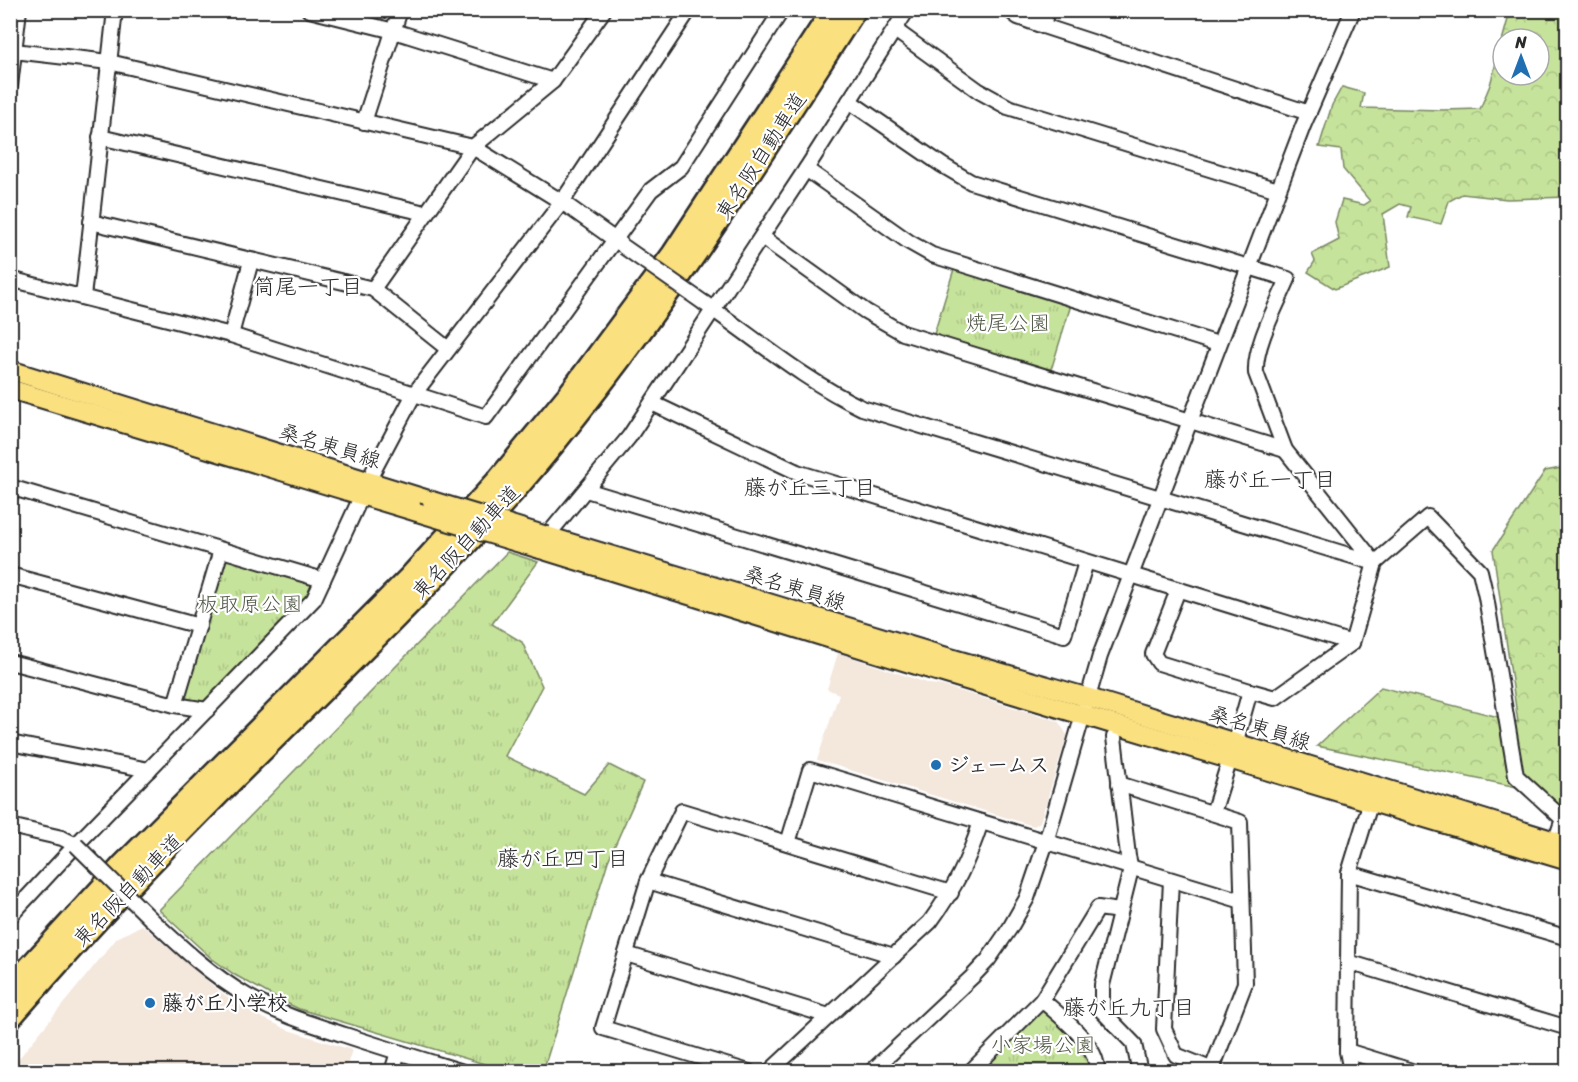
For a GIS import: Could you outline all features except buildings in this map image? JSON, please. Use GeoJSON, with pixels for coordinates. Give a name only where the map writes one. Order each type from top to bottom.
{"type":"FeatureCollection","features":[{"type":"Feature","properties":{"kind":"highway","name":"東名阪自動車道"},"geometry":{"type":"LineString","coordinates":[[10,988],[122,866],[408,579],[499,479],[569,394],[673,254],[833,10]]}},
{"type":"Feature","properties":{"kind":"highway","name":"東名阪自動車道"},"geometry":{"type":"LineString","coordinates":[[10,1018],[136,879],[423,590],[514,490],[585,405],[688,265],[855,10]]}},
{"type":"Feature","properties":{"kind":"main road","name":"桑名東員線"},"geometry":{"type":"LineString","coordinates":[[10,370],[424,507],[947,657],[1371,801],[1568,861]]}},
{"type":"Feature","properties":{"kind":"main road","name":"桑名東員線"},"geometry":{"type":"LineString","coordinates":[[10,389],[365,488]]}},
{"type":"Feature","properties":{"kind":"main road","name":"桑名東員線"},"geometry":{"type":"LineString","coordinates":[[544,543],[894,658],[1087,706]]}},
{"type":"Feature","properties":{"kind":"main road","name":"桑名東員線"},"geometry":{"type":"LineString","coordinates":[[1232,752],[1561,844]]}},
{"type":"Feature","properties":{"kind":"street"},"geometry":{"type":"LineString","coordinates":[[10,86],[19,10]]}},
{"type":"Feature","properties":{"kind":"street"},"geometry":{"type":"LineString","coordinates":[[82,297],[115,10]]}},
{"type":"Feature","properties":{"kind":"street"},"geometry":{"type":"LineString","coordinates":[[309,10],[394,31],[553,81]]}},
{"type":"Feature","properties":{"kind":"street"},"geometry":{"type":"LineString","coordinates":[[364,122],[400,10]]}},
{"type":"Feature","properties":{"kind":"street"},"geometry":{"type":"LineString","coordinates":[[372,289],[473,147],[553,81],[604,10]]}},
{"type":"Feature","properties":{"kind":"street"},"geometry":{"type":"LineString","coordinates":[[12,912],[314,599],[365,488],[414,394],[562,202],[689,10]]}},
{"type":"Feature","properties":{"kind":"street"},"geometry":{"type":"LineString","coordinates":[[10,279],[231,335],[486,417],[620,243],[651,190],[681,167],[782,10]]}},
{"type":"Feature","properties":{"kind":"street"},"geometry":{"type":"LineString","coordinates":[[544,543],[629,438],[708,306],[762,237],[907,10]]}},
{"type":"Feature","properties":{"kind":"street"},"geometry":{"type":"LineString","coordinates":[[1009,10],[1018,17],[1043,26],[1309,113]]}},
{"type":"Feature","properties":{"kind":"street"},"geometry":{"type":"LineString","coordinates":[[1043,26],[1047,10]]}},
{"type":"Feature","properties":{"kind":"street"},"geometry":{"type":"LineString","coordinates":[[871,1071],[972,978],[988,960],[1010,928],[1027,898],[1046,842],[1100,656],[1278,190],[1353,10]]}},
{"type":"Feature","properties":{"kind":"street"},"geometry":{"type":"LineString","coordinates":[[895,30],[979,91],[1008,107],[1278,190]]}},
{"type":"Feature","properties":{"kind":"street"},"geometry":{"type":"LineString","coordinates":[[14,51],[109,62],[473,147],[562,202],[838,397],[862,408],[1375,563]]}},
{"type":"Feature","properties":{"kind":"street"},"geometry":{"type":"LineString","coordinates":[[849,101],[942,165],[971,182],[1288,279],[1268,325],[1255,364],[1256,374],[1285,450],[1375,563]]}},
{"type":"Feature","properties":{"kind":"street"},"geometry":{"type":"LineString","coordinates":[[100,137],[425,213]]}},
{"type":"Feature","properties":{"kind":"street"},"geometry":{"type":"LineString","coordinates":[[806,169],[909,242],[932,255],[1218,344]]}},
{"type":"Feature","properties":{"kind":"street"},"geometry":{"type":"LineString","coordinates":[[90,222],[372,289],[448,349]]}},
{"type":"Feature","properties":{"kind":"street"},"geometry":{"type":"LineString","coordinates":[[762,237],[865,311],[903,333],[1285,450]]}},
{"type":"Feature","properties":{"kind":"street"},"geometry":{"type":"LineString","coordinates":[[231,335],[251,261]]}},
{"type":"Feature","properties":{"kind":"street"},"geometry":{"type":"LineString","coordinates":[[652,403],[797,472],[1352,643]]}},
{"type":"Feature","properties":{"kind":"street"},"geometry":{"type":"LineString","coordinates":[[10,487],[323,580]]}},
{"type":"Feature","properties":{"kind":"street"},"geometry":{"type":"LineString","coordinates":[[586,490],[1064,635],[1086,562]]}},
{"type":"Feature","properties":{"kind":"street"},"geometry":{"type":"LineString","coordinates":[[1178,590],[1153,654],[1159,663],[1275,699],[1352,643],[1375,563],[1428,517],[1480,571],[1516,776],[1563,819],[1561,844]]}},
{"type":"Feature","properties":{"kind":"street"},"geometry":{"type":"LineString","coordinates":[[175,705],[221,550]]}},
{"type":"Feature","properties":{"kind":"street"},"geometry":{"type":"LineString","coordinates":[[10,575],[199,626]]}},
{"type":"Feature","properties":{"kind":"street"},"geometry":{"type":"LineString","coordinates":[[10,663],[175,705],[207,710]]}},
{"type":"Feature","properties":{"kind":"street"},"geometry":{"type":"LineString","coordinates":[[1213,813],[1250,691]]}},
{"type":"Feature","properties":{"kind":"street"},"geometry":{"type":"LineString","coordinates":[[1114,737],[1131,868],[1102,985],[1102,1011],[1134,1044],[1140,1071]]}},
{"type":"Feature","properties":{"kind":"street"},"geometry":{"type":"LineString","coordinates":[[10,743],[149,770]]}},
{"type":"Feature","properties":{"kind":"street"},"geometry":{"type":"LineString","coordinates":[[788,843],[810,770],[1242,901]]}},
{"type":"Feature","properties":{"kind":"street"},"geometry":{"type":"LineString","coordinates":[[1119,784],[1240,822],[1245,983],[1215,1070],[1176,1055],[1164,1029],[1172,879]]}},
{"type":"Feature","properties":{"kind":"street"},"geometry":{"type":"LineString","coordinates":[[1351,1071],[1347,1051],[1349,873],[1371,801]]}},
{"type":"Feature","properties":{"kind":"street"},"geometry":{"type":"LineString","coordinates":[[749,1071],[603,1028],[648,881],[682,811],[951,893]]}},
{"type":"Feature","properties":{"kind":"street"},"geometry":{"type":"LineString","coordinates":[[769,1071],[930,922],[951,893],[981,822]]}},
{"type":"Feature","properties":{"kind":"street"},"geometry":{"type":"LineString","coordinates":[[10,826],[62,838],[76,845],[196,960],[248,996],[291,1018],[398,1053],[463,1071]]}},
{"type":"Feature","properties":{"kind":"street"},"geometry":{"type":"LineString","coordinates":[[1349,873],[1568,938]]}},
{"type":"Feature","properties":{"kind":"street"},"geometry":{"type":"LineString","coordinates":[[648,881],[894,956]]}},
{"type":"Feature","properties":{"kind":"street"},"geometry":{"type":"LineString","coordinates":[[970,1071],[1042,1000],[1098,908],[1120,911]]}},
{"type":"Feature","properties":{"kind":"street"},"geometry":{"type":"LineString","coordinates":[[626,954],[828,1016]]}},
{"type":"Feature","properties":{"kind":"street"},"geometry":{"type":"LineString","coordinates":[[1348,962],[1568,1028]]}},
{"type":"Feature","properties":{"kind":"street"},"geometry":{"type":"LineString","coordinates":[[1042,1000],[1075,1027],[1098,1063],[1097,1071]]}},
{"type":"Feature","properties":{"kind":"street"},"geometry":{"type":"LineString","coordinates":[[1347,1051],[1415,1071]]}},
{"type":"Feature","properties":{"kind":"street"},"geometry":{"type":"LineString","coordinates":[[392,1071],[398,1053]]}},
{"type":"Feature","properties":{"kind":"shaded area"},"geometry":{"type":"Polygon","coordinates":[[[838,653],[930,684],[1058,721],[1067,735],[1040,822],[1034,826],[817,760],[839,694],[827,689],[838,653]]]}},
{"type":"Feature","properties":{"kind":"shaded area","name":"藤が丘小学校"},"geometry":{"type":"Polygon","coordinates":[[[142,925],[220,992],[253,1013],[288,1030],[352,1050],[345,1071],[11,1071],[11,1068],[117,938],[142,925]]]}},
{"type":"Feature","properties":{"kind":"green space"},"geometry":{"type":"Polygon","coordinates":[[[1498,11],[1567,11],[1567,197],[1507,199],[1462,194],[1449,201],[1441,224],[1408,217],[1411,207],[1400,204],[1383,214],[1390,267],[1335,289],[1308,272],[1315,261],[1312,254],[1339,240],[1335,222],[1342,200],[1364,205],[1370,201],[1343,169],[1341,150],[1319,147],[1332,105],[1342,87],[1364,93],[1361,108],[1443,110],[1480,109],[1491,81],[1491,87],[1551,87],[1551,27],[1506,27],[1508,19],[1498,11]]]}},
{"type":"Feature","properties":{"kind":"green space","name":"焼尾公園"},"geometry":{"type":"Polygon","coordinates":[[[954,269],[1068,304],[1070,308],[1052,367],[1048,372],[937,338],[934,334],[954,269]]]}},
{"type":"Feature","properties":{"kind":"green space"},"geometry":{"type":"Polygon","coordinates":[[[1567,467],[1567,819],[1541,792],[1317,746],[1381,687],[1518,722],[1493,550],[1545,471],[1567,467]]]}},
{"type":"Feature","properties":{"kind":"green space"},"geometry":{"type":"Polygon","coordinates":[[[507,552],[538,562],[492,624],[522,642],[542,686],[505,756],[584,794],[609,765],[643,782],[608,861],[543,1071],[508,1071],[299,1009],[235,975],[211,958],[159,910],[507,552]]]}},
{"type":"Feature","properties":{"kind":"green space","name":"板取原公園"},"geometry":{"type":"Polygon","coordinates":[[[230,558],[312,584],[313,591],[206,704],[187,701],[183,697],[224,562],[230,558]]]}},
{"type":"Feature","properties":{"kind":"green space","name":"小家場公園"},"geometry":{"type":"Polygon","coordinates":[[[1039,1010],[1045,1010],[1059,1022],[1081,1046],[1091,1063],[1092,1071],[978,1072],[1039,1010]]]}},
{"type":"Feature","properties":{"kind":"place","name":"ジェームス"},"geometry":{"type":"Point","coordinates":[936,765]}},
{"type":"Feature","properties":{"kind":"place","name":"藤が丘小学校"},"geometry":{"type":"Point","coordinates":[150,1003]}},
{"type":"Feature","properties":{"kind":"district","name":"筒尾一丁目"},"geometry":{"type":"Point","coordinates":[308,286]}},
{"type":"Feature","properties":{"kind":"district","name":"藤が丘一丁目"},"geometry":{"type":"Point","coordinates":[1270,479]}},
{"type":"Feature","properties":{"kind":"district","name":"藤が丘三丁目"},"geometry":{"type":"Point","coordinates":[810,487]}},
{"type":"Feature","properties":{"kind":"district","name":"藤が丘四丁目"},"geometry":{"type":"Point","coordinates":[563,858]}},
{"type":"Feature","properties":{"kind":"district","name":"藤が丘九丁目"},"geometry":{"type":"Point","coordinates":[1129,1007]}}]}
